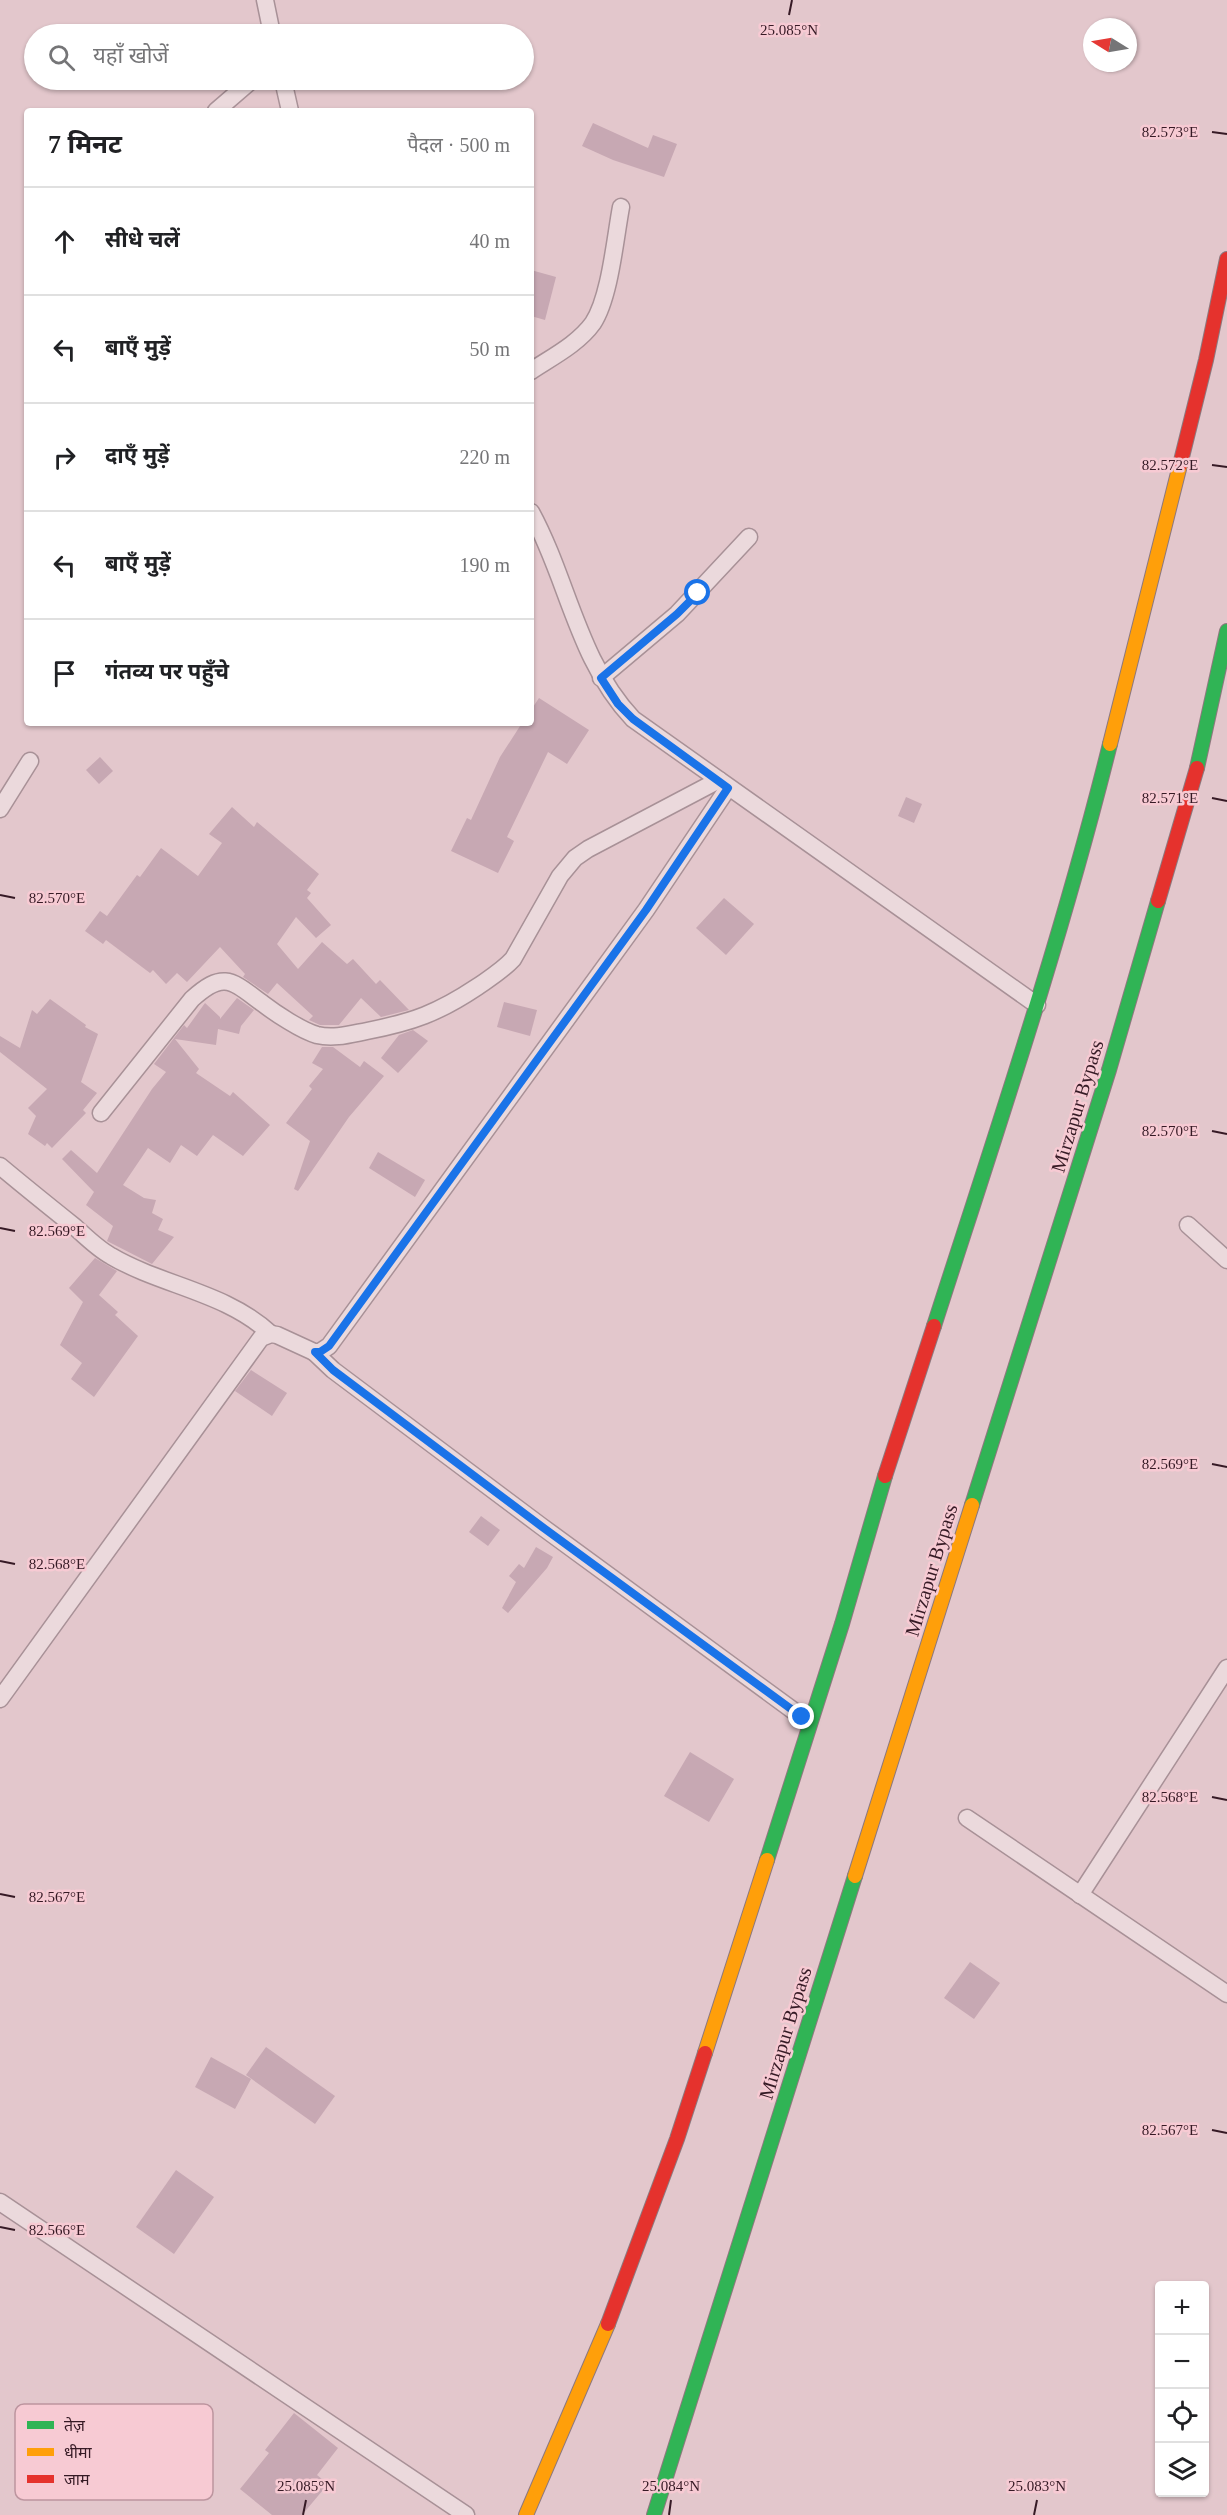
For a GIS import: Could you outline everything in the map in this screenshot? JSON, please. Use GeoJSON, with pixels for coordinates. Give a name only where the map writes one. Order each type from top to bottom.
{"type":"FeatureCollection","features":[{"type":"Feature","properties":{"kind":"highway"},"geometry":{"type":"LineString","coordinates":[[526,2515],[615,2307],[677,2139],[842,1624],[888,1467],[1037,1005],[1093,813],[1203,371],[1227,259]]}},
{"type":"Feature","properties":{"kind":"highway","name":"Mirzapur Bypass"},"geometry":{"type":"LineString","coordinates":[[654,2515],[1109,1070],[1201,753],[1227,631]]}},
{"type":"Feature","properties":{"kind":"street"},"geometry":{"type":"LineString","coordinates":[[265,0],[270,24]]}},
{"type":"Feature","properties":{"kind":"street"},"geometry":{"type":"LineString","coordinates":[[219,108],[240,90]]}},
{"type":"Feature","properties":{"kind":"street"},"geometry":{"type":"LineString","coordinates":[[285,90],[289,108]]}},
{"type":"Feature","properties":{"kind":"street"},"geometry":{"type":"LineString","coordinates":[[534,369],[571,345],[592,324],[601,306],[621,207]]}},
{"type":"Feature","properties":{"kind":"street"},"geometry":{"type":"LineString","coordinates":[[534,518],[554,561],[592,662],[618,704],[633,719],[1037,1005]]}},
{"type":"Feature","properties":{"kind":"street"},"geometry":{"type":"LineString","coordinates":[[601,678],[677,614],[749,537]]}},
{"type":"Feature","properties":{"kind":"street"},"geometry":{"type":"LineString","coordinates":[[0,808],[30,761]]}},
{"type":"Feature","properties":{"kind":"street"},"geometry":{"type":"LineString","coordinates":[[100,1113],[192,999],[206,986],[220,982],[235,982],[262,1004],[309,1032],[323,1036],[345,1035],[404,1024],[429,1016],[452,1004],[503,969],[513,959],[560,876],[575,858],[588,849],[724,784]]}},
{"type":"Feature","properties":{"kind":"street"},"geometry":{"type":"LineString","coordinates":[[315,1352],[320,1352],[329,1346],[646,910],[724,784]]}},
{"type":"Feature","properties":{"kind":"street"},"geometry":{"type":"LineString","coordinates":[[0,1166],[108,1255],[145,1274],[193,1290],[234,1308],[259,1322],[271,1334],[284,1337],[315,1352],[333,1370],[485,1485],[802,1717]]}},
{"type":"Feature","properties":{"kind":"street"},"geometry":{"type":"LineString","coordinates":[[1188,1225],[1227,1260]]}},
{"type":"Feature","properties":{"kind":"street"},"geometry":{"type":"LineString","coordinates":[[0,1699],[261,1338],[271,1334]]}},
{"type":"Feature","properties":{"kind":"street"},"geometry":{"type":"LineString","coordinates":[[1080,1895],[1227,1668]]}},
{"type":"Feature","properties":{"kind":"street"},"geometry":{"type":"LineString","coordinates":[[967,1818],[1227,1994]]}},
{"type":"Feature","properties":{"kind":"street"},"geometry":{"type":"LineString","coordinates":[[0,2202],[466,2515]]}},
{"type":"Feature","properties":{"kind":"building"},"geometry":{"type":"Polygon","coordinates":[[[593,123],[648,148],[653,135],[677,144],[664,177],[613,160],[582,146],[593,123]]]}},
{"type":"Feature","properties":{"kind":"building"},"geometry":{"type":"Polygon","coordinates":[[[534,271],[556,277],[545,320],[534,317],[534,271]]]}},
{"type":"Feature","properties":{"kind":"building"},"geometry":{"type":"Polygon","coordinates":[[[539,698],[589,730],[567,764],[548,752],[507,837],[514,841],[498,873],[451,851],[467,818],[471,820],[500,757],[520,726],[534,726],[534,706],[539,698]]]}},
{"type":"Feature","properties":{"kind":"building"},"geometry":{"type":"Polygon","coordinates":[[[100,757],[113,771],[99,784],[86,770],[100,757]]]}},
{"type":"Feature","properties":{"kind":"building"},"geometry":{"type":"Polygon","coordinates":[[[906,797],[922,804],[914,823],[898,816],[906,797]]]}},
{"type":"Feature","properties":{"kind":"building"},"geometry":{"type":"Polygon","coordinates":[[[232,807],[254,827],[257,822],[319,874],[307,890],[311,893],[307,898],[331,925],[316,938],[296,917],[277,944],[298,969],[322,942],[347,964],[353,959],[376,984],[380,980],[409,1010],[381,1017],[361,998],[339,1025],[320,1025],[309,1020],[313,1016],[277,983],[268,994],[243,977],[245,974],[220,947],[187,982],[177,973],[166,984],[153,970],[150,973],[106,940],[103,944],[85,931],[100,911],[107,916],[137,875],[140,877],[161,848],[198,876],[222,843],[209,834],[232,807]]]}},
{"type":"Feature","properties":{"kind":"building"},"geometry":{"type":"Polygon","coordinates":[[[724,898],[754,924],[726,955],[696,928],[724,898]]]}},
{"type":"Feature","properties":{"kind":"building"},"geometry":{"type":"Polygon","coordinates":[[[237,998],[254,1010],[241,1026],[239,1034],[218,1029],[216,1045],[175,1039],[199,1069],[196,1073],[230,1096],[233,1092],[270,1125],[243,1156],[213,1135],[197,1156],[181,1145],[170,1163],[148,1148],[123,1185],[144,1198],[156,1200],[152,1213],[163,1219],[158,1230],[174,1237],[152,1264],[107,1241],[113,1226],[86,1205],[94,1192],[62,1159],[71,1150],[97,1173],[152,1089],[166,1072],[154,1064],[184,1025],[187,1028],[205,1003],[220,1019],[237,998]]]}},
{"type":"Feature","properties":{"kind":"building"},"geometry":{"type":"Polygon","coordinates":[[[50,999],[86,1025],[85,1027],[98,1034],[81,1082],[97,1093],[83,1110],[86,1113],[52,1148],[28,1134],[36,1116],[28,1108],[47,1089],[0,1052],[0,1036],[20,1048],[32,1010],[37,1014],[50,999]]]}},
{"type":"Feature","properties":{"kind":"building"},"geometry":{"type":"Polygon","coordinates":[[[504,1002],[537,1010],[530,1036],[497,1027],[504,1002]]]}},
{"type":"Feature","properties":{"kind":"building"},"geometry":{"type":"Polygon","coordinates":[[[413,1030],[428,1041],[398,1073],[381,1058],[399,1035],[413,1030]]]}},
{"type":"Feature","properties":{"kind":"building"},"geometry":{"type":"Polygon","coordinates":[[[322,1047],[333,1047],[360,1067],[364,1061],[384,1076],[349,1117],[298,1191],[294,1189],[310,1141],[286,1123],[312,1089],[309,1086],[323,1069],[312,1063],[322,1047]]]}},
{"type":"Feature","properties":{"kind":"building"},"geometry":{"type":"Polygon","coordinates":[[[378,1152],[425,1180],[415,1197],[369,1168],[378,1152]]]}},
{"type":"Feature","properties":{"kind":"building"},"geometry":{"type":"Polygon","coordinates":[[[95,1258],[117,1271],[99,1295],[118,1312],[115,1315],[138,1336],[94,1397],[71,1379],[82,1363],[60,1345],[83,1302],[69,1288],[95,1258]]]}},
{"type":"Feature","properties":{"kind":"building"},"geometry":{"type":"Polygon","coordinates":[[[251,1370],[287,1393],[272,1416],[235,1391],[251,1370]]]}},
{"type":"Feature","properties":{"kind":"building"},"geometry":{"type":"Polygon","coordinates":[[[481,1516],[500,1530],[488,1546],[469,1532],[481,1516]]]}},
{"type":"Feature","properties":{"kind":"building"},"geometry":{"type":"Polygon","coordinates":[[[536,1547],[553,1557],[547,1568],[508,1613],[502,1608],[516,1582],[509,1576],[519,1564],[524,1568],[536,1547]]]}},
{"type":"Feature","properties":{"kind":"building"},"geometry":{"type":"Polygon","coordinates":[[[690,1752],[734,1779],[709,1822],[664,1796],[690,1752]]]}},
{"type":"Feature","properties":{"kind":"building"},"geometry":{"type":"Polygon","coordinates":[[[970,1962],[1000,1983],[974,2019],[944,1998],[970,1962]]]}},
{"type":"Feature","properties":{"kind":"building"},"geometry":{"type":"Polygon","coordinates":[[[266,2047],[335,2096],[315,2124],[246,2075],[266,2047]]]}},
{"type":"Feature","properties":{"kind":"building"},"geometry":{"type":"Polygon","coordinates":[[[211,2057],[251,2079],[235,2109],[195,2087],[211,2057]]]}},
{"type":"Feature","properties":{"kind":"building"},"geometry":{"type":"Polygon","coordinates":[[[176,2170],[214,2197],[174,2254],[136,2227],[176,2170]]]}},
{"type":"Feature","properties":{"kind":"building"},"geometry":{"type":"Polygon","coordinates":[[[294,2413],[338,2448],[317,2475],[328,2484],[302,2515],[272,2515],[240,2489],[269,2453],[265,2450],[294,2413]]]}},
{"type":"Feature","properties":{"kind":"traffic: fast"},"geometry":{"type":"LineString","coordinates":[[1197,768],[1227,631]]}},
{"type":"Feature","properties":{"kind":"traffic: fast"},"geometry":{"type":"LineString","coordinates":[[934,1326],[1049,964],[1110,744]]}},
{"type":"Feature","properties":{"kind":"traffic: fast"},"geometry":{"type":"LineString","coordinates":[[972,1505],[1109,1070],[1158,901]]}},
{"type":"Feature","properties":{"kind":"traffic: fast"},"geometry":{"type":"LineString","coordinates":[[767,1860],[842,1624],[885,1476]]}},
{"type":"Feature","properties":{"kind":"traffic: fast"},"geometry":{"type":"LineString","coordinates":[[654,2515],[855,1876]]}},
{"type":"Feature","properties":{"kind":"traffic: slow"},"geometry":{"type":"LineString","coordinates":[[1110,744],[1180,465]]}},
{"type":"Feature","properties":{"kind":"traffic: slow"},"geometry":{"type":"LineString","coordinates":[[855,1876],[972,1505]]}},
{"type":"Feature","properties":{"kind":"traffic: slow"},"geometry":{"type":"LineString","coordinates":[[705,2053],[767,1860]]}},
{"type":"Feature","properties":{"kind":"traffic: slow"},"geometry":{"type":"LineString","coordinates":[[526,2515],[608,2324]]}},
{"type":"Feature","properties":{"kind":"traffic: jam"},"geometry":{"type":"LineString","coordinates":[[1180,465],[1206,360],[1227,259]]}},
{"type":"Feature","properties":{"kind":"traffic: jam"},"geometry":{"type":"LineString","coordinates":[[1158,901],[1197,768]]}},
{"type":"Feature","properties":{"kind":"traffic: jam"},"geometry":{"type":"LineString","coordinates":[[885,1476],[934,1326]]}},
{"type":"Feature","properties":{"kind":"traffic: jam"},"geometry":{"type":"LineString","coordinates":[[608,2324],[677,2139],[705,2053]]}},
{"type":"Feature","properties":{"kind":"route"},"geometry":{"type":"LineString","coordinates":[[698,593],[677,614],[601,678],[618,704],[633,719],[728,788],[646,910],[329,1346],[320,1352],[315,1352],[333,1370],[411,1429],[802,1717]]}}]}
